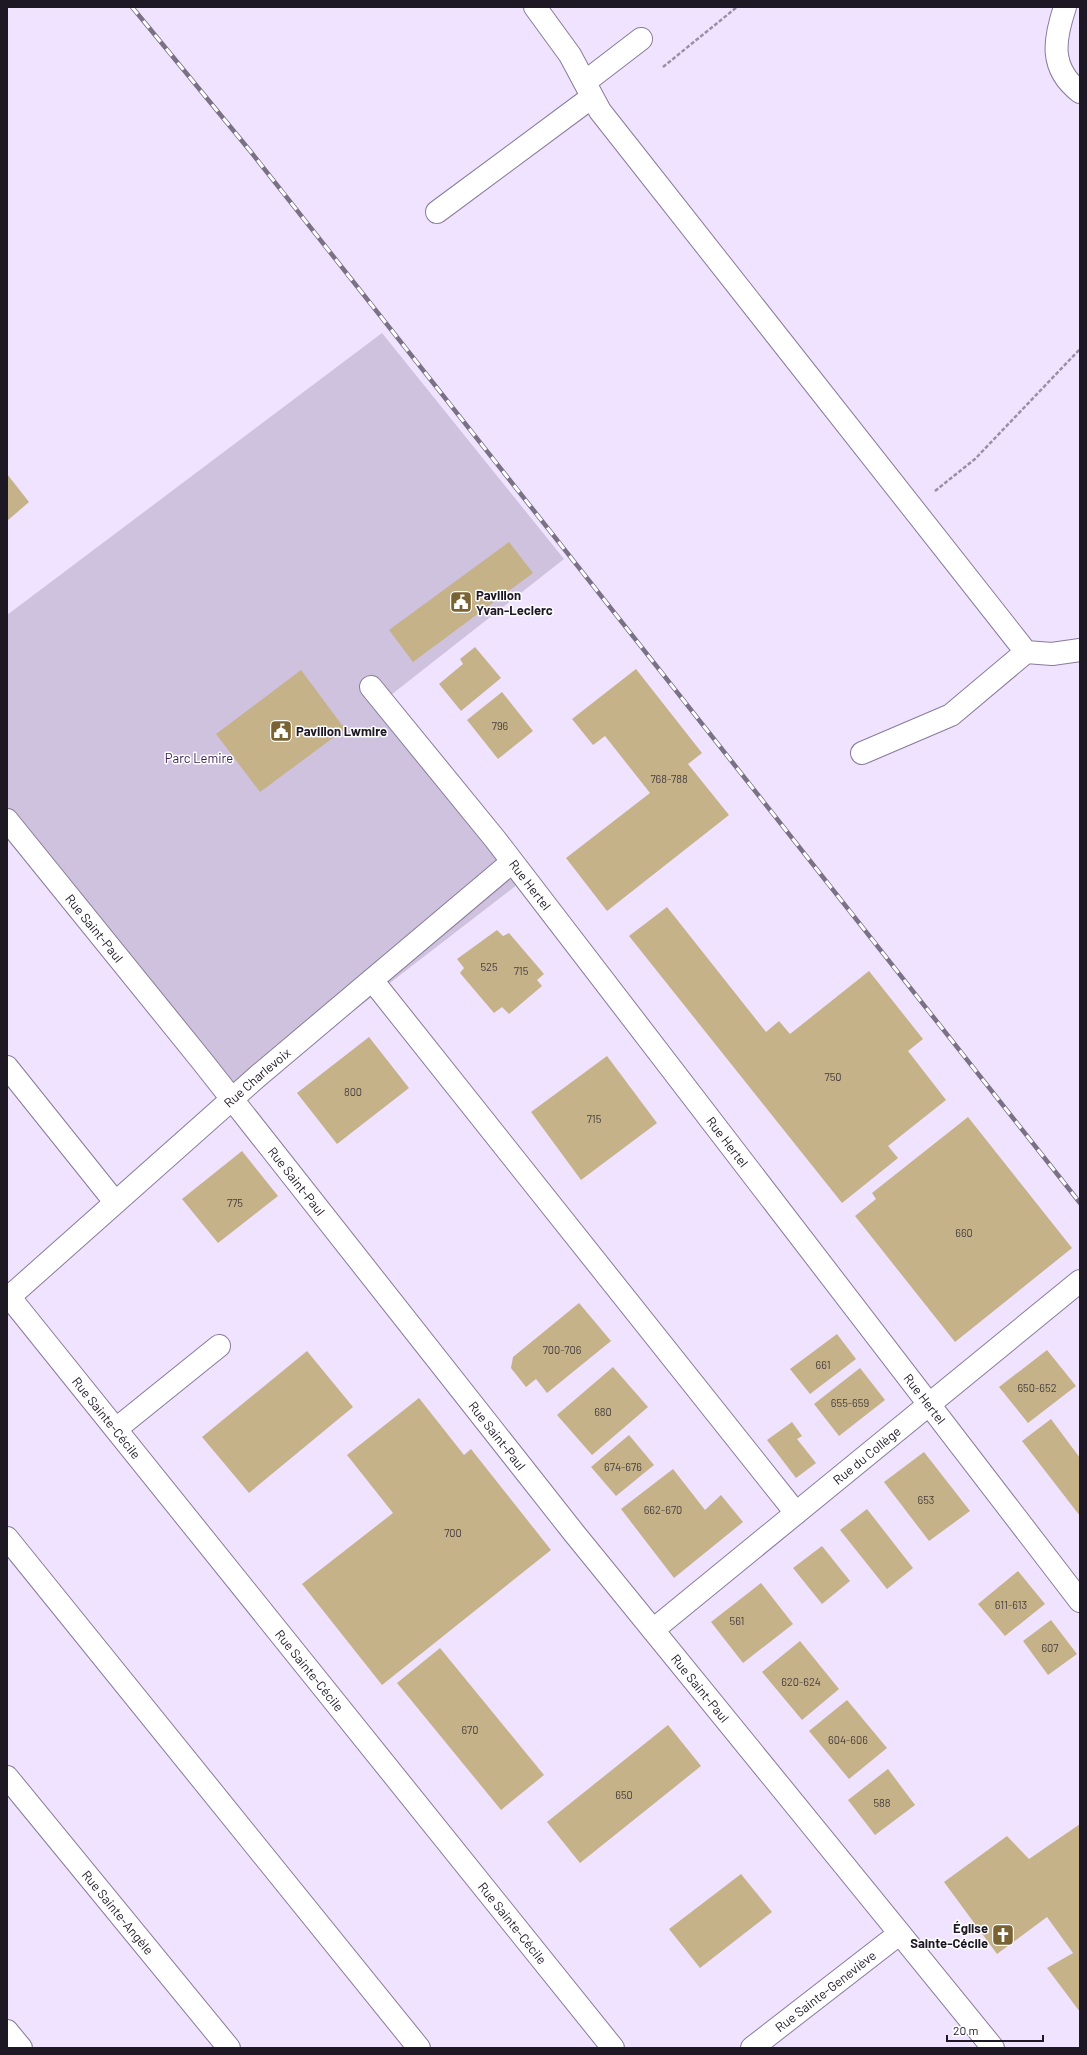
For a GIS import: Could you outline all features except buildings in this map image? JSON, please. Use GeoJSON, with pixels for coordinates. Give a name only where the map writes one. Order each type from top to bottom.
{"type":"FeatureCollection","features":[{"type":"Feature","properties":{"kind":"street"},"geometry":{"type":"LineString","coordinates":[[535,7],[570,55],[600,111],[1026,652]]}},
{"type":"Feature","properties":{"kind":"street"},"geometry":{"type":"LineString","coordinates":[[1065,7],[1057,33],[1056,52],[1062,70],[1067,79],[1080,92]]}},
{"type":"Feature","properties":{"kind":"street"},"geometry":{"type":"LineString","coordinates":[[437,212],[589,90],[641,39]]}},
{"type":"Feature","properties":{"kind":"street"},"geometry":{"type":"LineString","coordinates":[[862,753],[952,715],[1026,652],[1052,654],[1080,650]]}},
{"type":"Feature","properties":{"kind":"street","name":"Rue Hertel"},"geometry":{"type":"LineString","coordinates":[[371,687],[512,862],[1080,1601]]}},
{"type":"Feature","properties":{"kind":"street","name":"Rue Saint-Paul"},"geometry":{"type":"LineString","coordinates":[[7,820],[232,1099],[653,1630],[993,2048]]}},
{"type":"Feature","properties":{"kind":"street","name":"Rue Charlevoix"},"geometry":{"type":"LineString","coordinates":[[8,1296],[232,1099],[512,862]]}},
{"type":"Feature","properties":{"kind":"street"},"geometry":{"type":"LineString","coordinates":[[372,980],[796,1513]]}},
{"type":"Feature","properties":{"kind":"street"},"geometry":{"type":"LineString","coordinates":[[7,1067],[116,1202]]}},
{"type":"Feature","properties":{"kind":"street","name":"Rue du Collège"},"geometry":{"type":"LineString","coordinates":[[653,1630],[1080,1281]]}},
{"type":"Feature","properties":{"kind":"street","name":"Rue Sainte-Cécile"},"geometry":{"type":"LineString","coordinates":[[8,1296],[613,2048]]}},
{"type":"Feature","properties":{"kind":"street"},"geometry":{"type":"LineString","coordinates":[[116,1429],[219,1346]]}},
{"type":"Feature","properties":{"kind":"street"},"geometry":{"type":"LineString","coordinates":[[7,1538],[419,2048]]}},
{"type":"Feature","properties":{"kind":"street","name":"Rue Sainte-Angèle"},"geometry":{"type":"LineString","coordinates":[[7,1777],[229,2048]]}},
{"type":"Feature","properties":{"kind":"street","name":"Rue Sainte-Geneviève"},"geometry":{"type":"LineString","coordinates":[[752,2048],[899,1934]]}},
{"type":"Feature","properties":{"kind":"street"},"geometry":{"type":"LineString","coordinates":[[7,2031],[21,2048]]}},
{"type":"Feature","properties":{"kind":"path"},"geometry":{"type":"LineString","coordinates":[[663,67],[737,7]]}},
{"type":"Feature","properties":{"kind":"path"},"geometry":{"type":"LineString","coordinates":[[913,509],[975,459],[1080,349]]}},
{"type":"Feature","properties":{"kind":"green space","name":"Parc Lemire"},"geometry":{"type":"Polygon","coordinates":[[[382,333],[564,559],[382,702],[535,871],[242,1097],[7,823],[7,615],[382,333]]]}},
{"type":"Feature","properties":{"kind":"railway"},"geometry":{"type":"LineString","coordinates":[[132,7],[251,152],[1080,1203]]}},
{"type":"Feature","properties":{"kind":"place","name":"Pavillon Yvan-Leclerc"},"geometry":{"type":"Point","coordinates":[461,602]}},
{"type":"Feature","properties":{"kind":"place","name":"Pavillon Lwmire"},"geometry":{"type":"Point","coordinates":[281,731]}},
{"type":"Feature","properties":{"kind":"place","name":"Église Sainte-Cécile"},"geometry":{"type":"Point","coordinates":[1003,1935]}}]}
